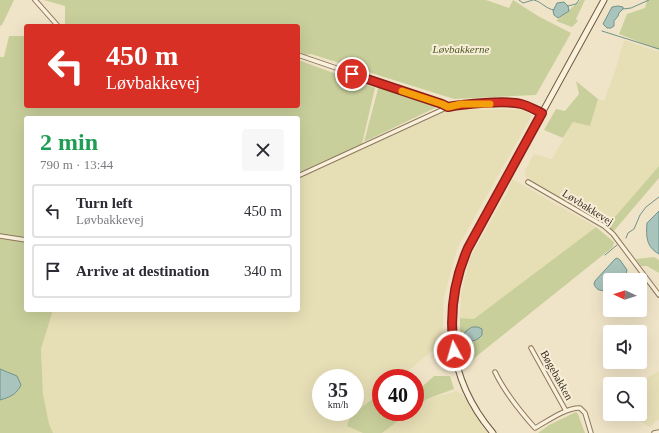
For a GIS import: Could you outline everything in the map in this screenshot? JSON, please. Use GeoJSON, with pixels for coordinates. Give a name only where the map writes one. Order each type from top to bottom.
{"type":"FeatureCollection","features":[{"type":"Feature","properties":{"kind":"street"},"geometry":{"type":"LineString","coordinates":[[35,0],[56,24]]}},
{"type":"Feature","properties":{"kind":"street"},"geometry":{"type":"LineString","coordinates":[[492,433],[478,414],[470,399],[457,367],[451,318],[453,300],[461,264],[468,248],[604,0]]}},
{"type":"Feature","properties":{"kind":"street"},"geometry":{"type":"LineString","coordinates":[[300,56],[448,107]]}},
{"type":"Feature","properties":{"kind":"street"},"geometry":{"type":"LineString","coordinates":[[300,175],[448,107],[461,104],[512,103],[525,106],[542,113]]}},
{"type":"Feature","properties":{"kind":"street","name":"Løvbakkevej"},"geometry":{"type":"LineString","coordinates":[[528,182],[604,226],[613,234],[659,295]]}},
{"type":"Feature","properties":{"kind":"street"},"geometry":{"type":"LineString","coordinates":[[0,236],[24,240]]}},
{"type":"Feature","properties":{"kind":"street","name":"Bøgebakken"},"geometry":{"type":"LineString","coordinates":[[531,348],[566,411]]}},
{"type":"Feature","properties":{"kind":"street","name":"Bøgebakken"},"geometry":{"type":"LineString","coordinates":[[495,372],[504,390],[517,409],[535,428],[566,411],[580,408],[584,413],[592,433]]}},
{"type":"Feature","properties":{"kind":"street"},"geometry":{"type":"LineString","coordinates":[[654,433],[659,432]]}},
{"type":"Feature","properties":{"kind":"shaded area"},"geometry":{"type":"Polygon","coordinates":[[[624,40],[659,52],[659,166],[607,226],[538,187],[526,178],[525,171],[534,154],[552,159],[573,122],[590,126],[598,99],[604,101],[624,40]]]}},
{"type":"Feature","properties":{"kind":"shaded area"},"geometry":{"type":"Polygon","coordinates":[[[506,109],[522,110],[532,115],[457,249],[444,298],[442,343],[410,369],[372,369],[372,400],[364,405],[364,369],[312,369],[312,421],[349,421],[348,426],[363,433],[53,433],[49,424],[43,394],[41,348],[52,312],[300,312],[300,178],[449,110],[506,109]]]}},
{"type":"Feature","properties":{"kind":"shaded area"},"geometry":{"type":"Polygon","coordinates":[[[512,179],[596,227],[474,319],[460,318],[461,294],[470,258],[509,189],[512,179]]]}},
{"type":"Feature","properties":{"kind":"shaded area"},"geometry":{"type":"Polygon","coordinates":[[[659,371],[659,419],[650,427],[640,421],[647,421],[647,378],[659,371]]]}},
{"type":"Feature","properties":{"kind":"shaded area"},"geometry":{"type":"Polygon","coordinates":[[[457,391],[465,397],[481,425],[488,433],[382,433],[398,421],[424,421],[424,401],[427,399],[457,391]]]}},
{"type":"Feature","properties":{"kind":"green space"},"geometry":{"type":"Polygon","coordinates":[[[0,0],[14,0],[2,25],[0,26],[0,0]]]}},
{"type":"Feature","properties":{"kind":"green space","name":"Løvbakkerne"},"geometry":{"type":"Polygon","coordinates":[[[44,0],[486,0],[509,8],[513,0],[538,16],[571,33],[536,95],[454,99],[311,54],[300,56],[300,24],[65,24],[65,6],[44,0]]]}},
{"type":"Feature","properties":{"kind":"green space"},"geometry":{"type":"Polygon","coordinates":[[[581,0],[585,0],[576,19],[578,21],[572,27],[556,21],[581,0]]]}},
{"type":"Feature","properties":{"kind":"green space"},"geometry":{"type":"Polygon","coordinates":[[[647,0],[659,0],[659,50],[619,34],[627,14],[645,8],[647,0]]]}},
{"type":"Feature","properties":{"kind":"green space"},"geometry":{"type":"Polygon","coordinates":[[[9,36],[24,36],[24,108],[300,108],[300,61],[375,88],[362,144],[300,172],[300,116],[24,116],[24,312],[52,312],[41,349],[43,394],[49,424],[53,433],[0,433],[0,400],[10,397],[9,372],[0,369],[0,57],[4,57],[9,36]]]}},
{"type":"Feature","properties":{"kind":"green space"},"geometry":{"type":"Polygon","coordinates":[[[576,81],[598,99],[590,126],[573,122],[563,138],[544,130],[556,109],[565,111],[579,94],[576,81]]]}},
{"type":"Feature","properties":{"kind":"green space"},"geometry":{"type":"Polygon","coordinates":[[[379,85],[437,107],[364,142],[379,85]]]}},
{"type":"Feature","properties":{"kind":"green space"},"geometry":{"type":"Polygon","coordinates":[[[659,166],[659,178],[613,232],[607,226],[659,166]]]}},
{"type":"Feature","properties":{"kind":"green space"},"geometry":{"type":"Polygon","coordinates":[[[596,227],[614,242],[613,247],[473,359],[460,344],[460,318],[474,319],[596,227]]]}},
{"type":"Feature","properties":{"kind":"green space"},"geometry":{"type":"Polygon","coordinates":[[[654,257],[659,260],[659,273],[647,266],[641,266],[636,259],[654,257]]]}},
{"type":"Feature","properties":{"kind":"green space"},"geometry":{"type":"Polygon","coordinates":[[[434,376],[450,376],[454,389],[424,401],[424,385],[434,376]]]}},
{"type":"Feature","properties":{"kind":"green space"},"geometry":{"type":"Polygon","coordinates":[[[372,400],[372,421],[398,421],[382,433],[363,433],[347,426],[349,421],[364,421],[364,405],[372,400]]]}},
{"type":"Feature","properties":{"kind":"green space"},"geometry":{"type":"Polygon","coordinates":[[[576,412],[585,433],[538,433],[549,425],[576,412]]]}},
{"type":"Feature","properties":{"kind":"water"},"geometry":{"type":"Polygon","coordinates":[[[564,2],[568,6],[569,11],[558,18],[554,15],[553,11],[557,3],[564,2]]]}},
{"type":"Feature","properties":{"kind":"water"},"geometry":{"type":"Polygon","coordinates":[[[612,7],[623,7],[623,9],[614,21],[614,26],[607,28],[603,24],[612,7]]]}},
{"type":"Feature","properties":{"kind":"water"},"geometry":{"type":"Polygon","coordinates":[[[659,211],[659,254],[649,245],[647,223],[659,211]]]}},
{"type":"Feature","properties":{"kind":"water"},"geometry":{"type":"Polygon","coordinates":[[[617,258],[620,260],[627,270],[626,273],[603,273],[603,290],[597,289],[594,284],[595,281],[617,258]]]}},
{"type":"Feature","properties":{"kind":"water"},"geometry":{"type":"Polygon","coordinates":[[[472,327],[482,329],[482,335],[478,339],[470,341],[465,340],[463,336],[466,331],[472,327]]]}},
{"type":"Feature","properties":{"kind":"water"},"geometry":{"type":"Polygon","coordinates":[[[0,369],[17,376],[21,385],[12,395],[0,400],[0,369]]]}},
{"type":"Feature","properties":{"kind":"waterway"},"geometry":{"type":"LineString","coordinates":[[519,0],[523,3],[533,0]]}},
{"type":"Feature","properties":{"kind":"waterway"},"geometry":{"type":"LineString","coordinates":[[534,0],[554,10]]}},
{"type":"Feature","properties":{"kind":"waterway"},"geometry":{"type":"LineString","coordinates":[[568,6],[576,4],[579,0]]}},
{"type":"Feature","properties":{"kind":"waterway"},"geometry":{"type":"LineString","coordinates":[[623,9],[631,8],[649,0]]}},
{"type":"Feature","properties":{"kind":"waterway"},"geometry":{"type":"LineString","coordinates":[[602,31],[659,49]]}},
{"type":"Feature","properties":{"kind":"waterway"},"geometry":{"type":"LineString","coordinates":[[626,238],[628,233],[634,229],[640,215],[646,207],[659,197]]}},
{"type":"Feature","properties":{"kind":"waterway"},"geometry":{"type":"LineString","coordinates":[[605,255],[617,245]]}},
{"type":"Feature","properties":{"kind":"slow traffic"},"geometry":{"type":"LineString","coordinates":[[402,91],[448,107],[461,104],[490,104]]}},
{"type":"Feature","properties":{"kind":"route"},"geometry":{"type":"LineString","coordinates":[[352,74],[448,107],[461,104],[512,103],[525,106],[542,113],[468,248],[461,264],[455,285],[451,318],[454,351]]}}]}
